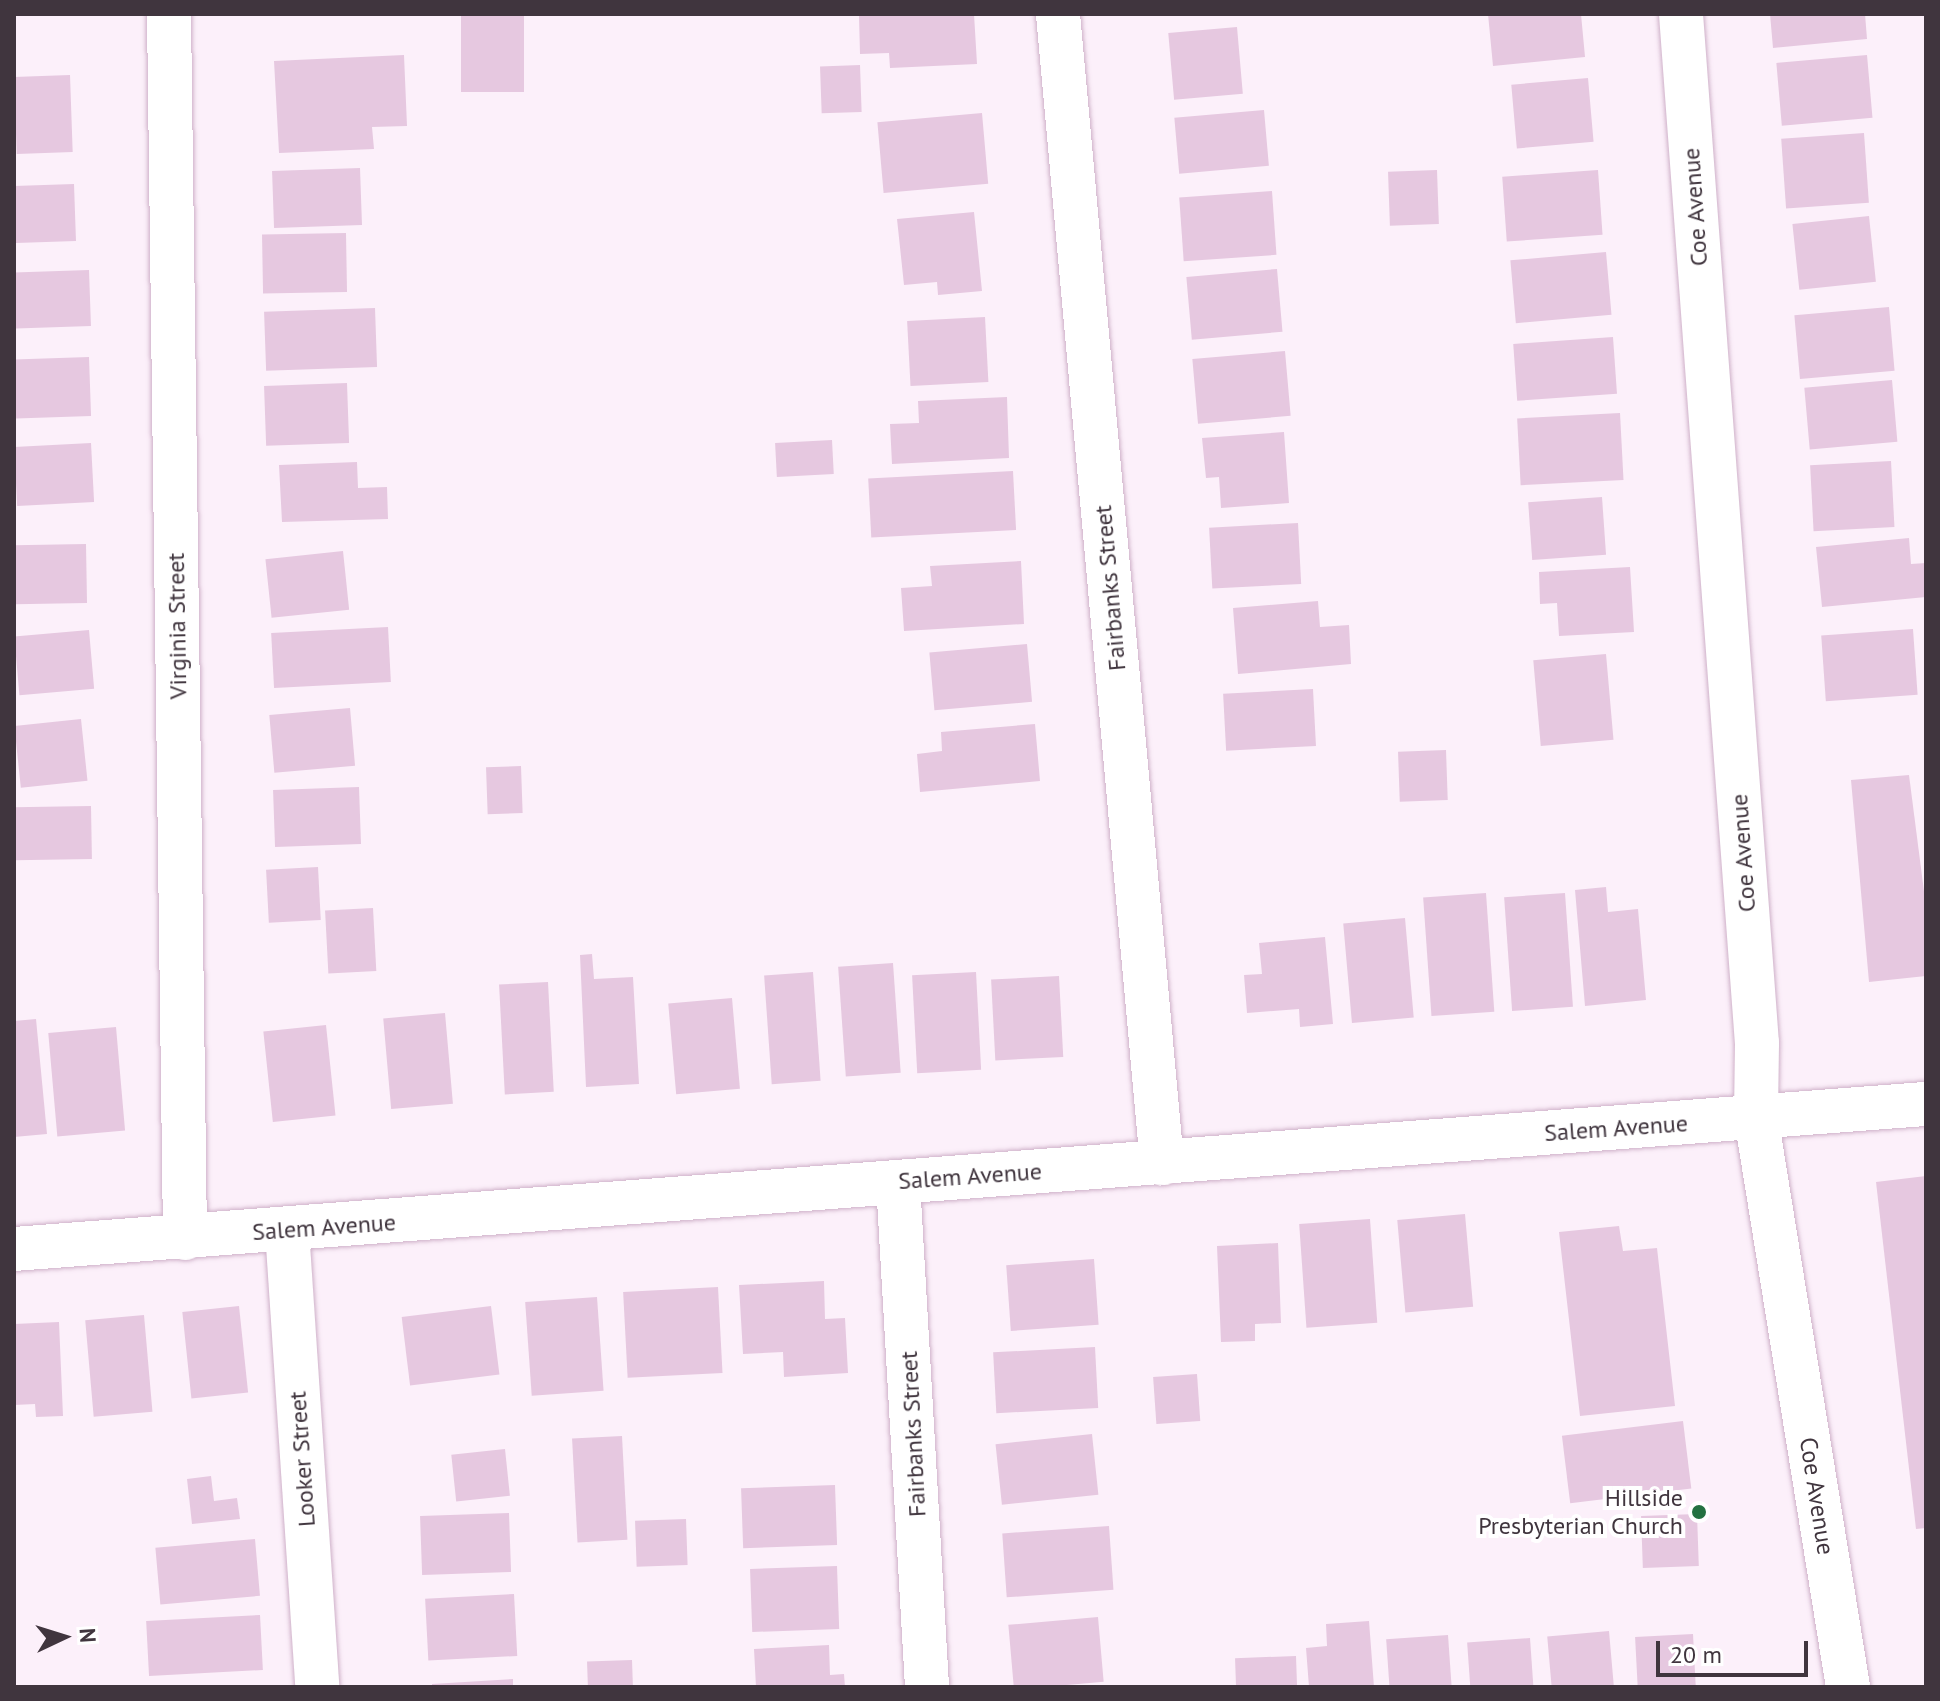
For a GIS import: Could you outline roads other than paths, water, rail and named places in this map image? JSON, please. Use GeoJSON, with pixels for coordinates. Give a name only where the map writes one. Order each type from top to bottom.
{"type":"FeatureCollection","features":[{"type":"Feature","properties":{"kind":"street","name":"Virginia Street"},"geometry":{"type":"LineString","coordinates":[[169,14],[185,1238]]}},
{"type":"Feature","properties":{"kind":"street","name":"Fairbanks Street"},"geometry":{"type":"LineString","coordinates":[[1058,14],[1162,1163]]}},
{"type":"Feature","properties":{"kind":"street","name":"Coe Avenue"},"geometry":{"type":"LineString","coordinates":[[1681,14],[1757,1043],[1756,1117],[1848,1687]]}},
{"type":"Feature","properties":{"kind":"street","name":"Salem Avenue"},"geometry":{"type":"LineString","coordinates":[[14,1249],[1926,1104]]}},
{"type":"Feature","properties":{"kind":"street","name":"Fairbanks Street"},"geometry":{"type":"LineString","coordinates":[[898,1182],[927,1687]]}},
{"type":"Feature","properties":{"kind":"street","name":"Looker Street"},"geometry":{"type":"LineString","coordinates":[[287,1230],[317,1687]]}},
{"type":"Feature","properties":{"kind":"place","name":"Hillside Presbyterian Church"},"geometry":{"type":"Point","coordinates":[1699,1512]}}]}
